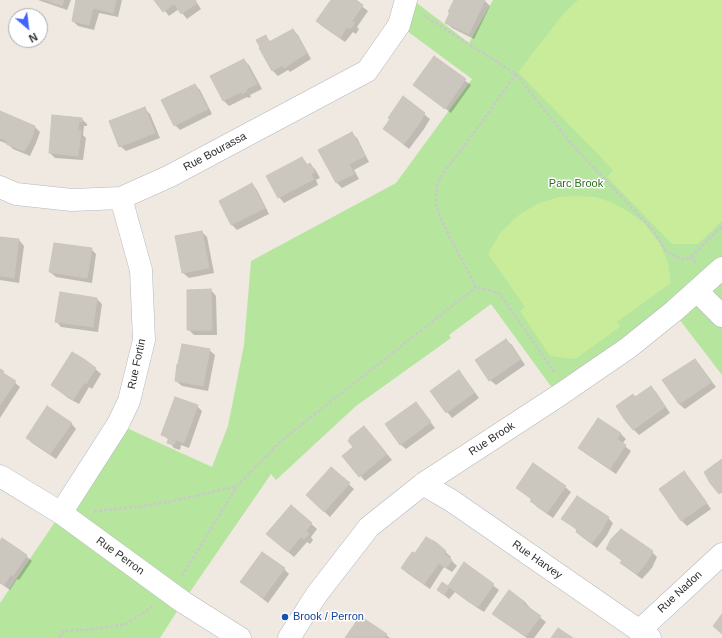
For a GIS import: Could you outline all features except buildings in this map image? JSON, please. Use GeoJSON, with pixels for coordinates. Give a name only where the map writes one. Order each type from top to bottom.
{"type":"FeatureCollection","features":[{"type":"Feature","properties":{"kind":"street","name":"Rue Bourassa"},"geometry":{"type":"LineString","coordinates":[[0,187],[16,194],[72,200],[121,198],[170,176],[367,71],[399,25],[406,2]]}},
{"type":"Feature","properties":{"kind":"street","name":"Rue Fortin"},"geometry":{"type":"LineString","coordinates":[[61,514],[118,424],[129,401],[144,340],[141,270],[121,198]]}},
{"type":"Feature","properties":{"kind":"street"},"geometry":{"type":"LineString","coordinates":[[710,279],[722,316]]}},
{"type":"Feature","properties":{"kind":"street","name":"Rue Brook"},"geometry":{"type":"LineString","coordinates":[[289,638],[317,594],[369,527],[423,484],[628,348],[674,311],[710,279]]}},
{"type":"Feature","properties":{"kind":"street","name":"Rue Perron"},"geometry":{"type":"LineString","coordinates":[[0,476],[61,514],[171,593],[240,638]]}},
{"type":"Feature","properties":{"kind":"street","name":"Rue Harvey"},"geometry":{"type":"LineString","coordinates":[[423,484],[452,501],[644,635]]}},
{"type":"Feature","properties":{"kind":"street","name":"Rue Nadon"},"geometry":{"type":"LineString","coordinates":[[644,635],[722,554]]}},
{"type":"Feature","properties":{"kind":"path"},"geometry":{"type":"LineString","coordinates":[[406,2],[516,74],[573,146],[653,230],[666,251],[673,256],[683,260],[691,257],[722,226]]}},
{"type":"Feature","properties":{"kind":"path"},"geometry":{"type":"LineString","coordinates":[[476,288],[440,218],[436,203],[436,186],[516,74]]}},
{"type":"Feature","properties":{"kind":"path"},"geometry":{"type":"LineString","coordinates":[[691,257],[710,279]]}},
{"type":"Feature","properties":{"kind":"path"},"geometry":{"type":"LineString","coordinates":[[476,288],[499,293],[566,390]]}},
{"type":"Feature","properties":{"kind":"path"},"geometry":{"type":"LineString","coordinates":[[60,638],[63,631],[95,629],[126,624],[171,593],[237,486],[282,440],[476,288]]}},
{"type":"Feature","properties":{"kind":"path"},"geometry":{"type":"LineString","coordinates":[[61,514],[137,507],[182,499],[237,486]]}},
{"type":"Feature","properties":{"kind":"green space","name":"Parc Brook"},"geometry":{"type":"Polygon","coordinates":[[[413,0],[469,43],[493,0],[722,0],[722,375],[673,311],[558,396],[491,304],[449,335],[451,338],[356,406],[276,480],[271,474],[160,638],[0,638],[0,603],[61,513],[118,424],[212,467],[228,426],[244,345],[251,261],[396,183],[472,79],[399,25],[413,0]]]}},
{"type":"Feature","properties":{"kind":"green space"},"geometry":{"type":"Polygon","coordinates":[[[578,0],[722,0],[722,221],[698,244],[672,244],[607,177],[613,170],[518,72],[564,13],[578,0]]]}},
{"type":"Feature","properties":{"kind":"green space"},"geometry":{"type":"Polygon","coordinates":[[[559,197],[596,197],[613,203],[644,223],[660,244],[668,263],[671,283],[617,322],[620,327],[575,359],[550,356],[520,311],[525,307],[488,254],[500,233],[519,215],[537,204],[559,197]]]}},
{"type":"Feature","properties":{"kind":"place","name":"Brook / Perron"},"geometry":{"type":"Point","coordinates":[285,617]}}]}
